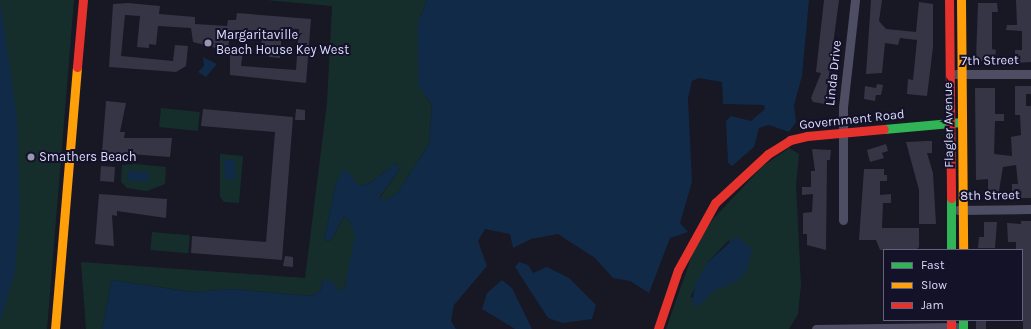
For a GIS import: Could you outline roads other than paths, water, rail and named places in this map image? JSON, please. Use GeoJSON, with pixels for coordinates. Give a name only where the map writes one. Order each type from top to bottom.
{"type":"FeatureCollection","features":[{"type":"Feature","properties":{"kind":"main road"},"geometry":{"type":"LineString","coordinates":[[54,329],[83,0]]}},
{"type":"Feature","properties":{"kind":"main road","name":"Flagler Avenue"},"geometry":{"type":"LineString","coordinates":[[949,0],[950,249]]}},
{"type":"Feature","properties":{"kind":"main road","name":"Flagler Avenue"},"geometry":{"type":"LineString","coordinates":[[961,0],[963,249]]}},
{"type":"Feature","properties":{"kind":"main road","name":"Government Road"},"geometry":{"type":"LineString","coordinates":[[658,329],[666,300],[692,243],[715,204],[735,182],[790,140],[843,133],[962,122]]}},
{"type":"Feature","properties":{"kind":"street","name":"Linda Drive"},"geometry":{"type":"LineString","coordinates":[[843,220],[843,133],[855,0]]}},
{"type":"Feature","properties":{"kind":"street","name":"7th Street"},"geometry":{"type":"LineString","coordinates":[[950,74],[1031,74]]}},
{"type":"Feature","properties":{"kind":"street","name":"8th Street"},"geometry":{"type":"LineString","coordinates":[[950,210],[1031,209]]}},
{"type":"Feature","properties":{"kind":"street"},"geometry":{"type":"LineString","coordinates":[[816,329],[963,325]]}},
{"type":"Feature","properties":{"kind":"water"},"geometry":{"type":"Polygon","coordinates":[[[0,0],[17,118],[20,214],[15,271],[0,323],[0,0]]]}},
{"type":"Feature","properties":{"kind":"water"},"geometry":{"type":"Polygon","coordinates":[[[427,0],[809,0],[802,76],[794,105],[796,122],[789,132],[769,125],[759,128],[754,147],[732,166],[728,163],[726,121],[731,116],[751,121],[765,109],[764,105],[723,104],[722,82],[699,78],[692,81],[688,98],[692,182],[680,223],[688,232],[670,238],[649,293],[630,281],[613,278],[595,258],[558,234],[531,239],[513,248],[510,234],[485,229],[478,241],[487,266],[454,305],[451,321],[456,329],[102,329],[112,280],[192,292],[231,289],[310,296],[320,291],[323,281],[329,279],[341,292],[345,287],[355,235],[349,220],[344,216],[331,241],[324,240],[336,183],[345,168],[359,186],[370,183],[396,163],[399,170],[379,198],[385,201],[398,192],[429,144],[432,105],[419,87],[418,61],[418,22],[427,0]]]}},
{"type":"Feature","properties":{"kind":"water"},"geometry":{"type":"Polygon","coordinates":[[[203,57],[217,64],[206,77],[198,72],[204,66],[203,57]]]}},
{"type":"Feature","properties":{"kind":"water"},"geometry":{"type":"Polygon","coordinates":[[[224,159],[234,160],[236,180],[225,179],[224,159]]]}},
{"type":"Feature","properties":{"kind":"water"},"geometry":{"type":"Polygon","coordinates":[[[128,171],[149,173],[148,182],[127,180],[128,171]]]}},
{"type":"Feature","properties":{"kind":"water"},"geometry":{"type":"Polygon","coordinates":[[[737,236],[752,249],[746,272],[737,281],[713,291],[699,306],[692,305],[695,285],[708,262],[737,236]]]}},
{"type":"Feature","properties":{"kind":"water"},"geometry":{"type":"Polygon","coordinates":[[[519,262],[528,265],[533,273],[547,267],[569,278],[596,305],[592,319],[563,323],[548,318],[515,267],[519,262]]]}},
{"type":"Feature","properties":{"kind":"water"},"geometry":{"type":"Polygon","coordinates":[[[502,280],[512,288],[532,329],[515,329],[482,309],[487,293],[502,280]]]}},
{"type":"Feature","properties":{"kind":"place","name":"Margaritaville Beach House Key West"},"geometry":{"type":"Point","coordinates":[208,43]}},
{"type":"Feature","properties":{"kind":"place","name":"Smathers Beach"},"geometry":{"type":"Point","coordinates":[31,157]}}]}
